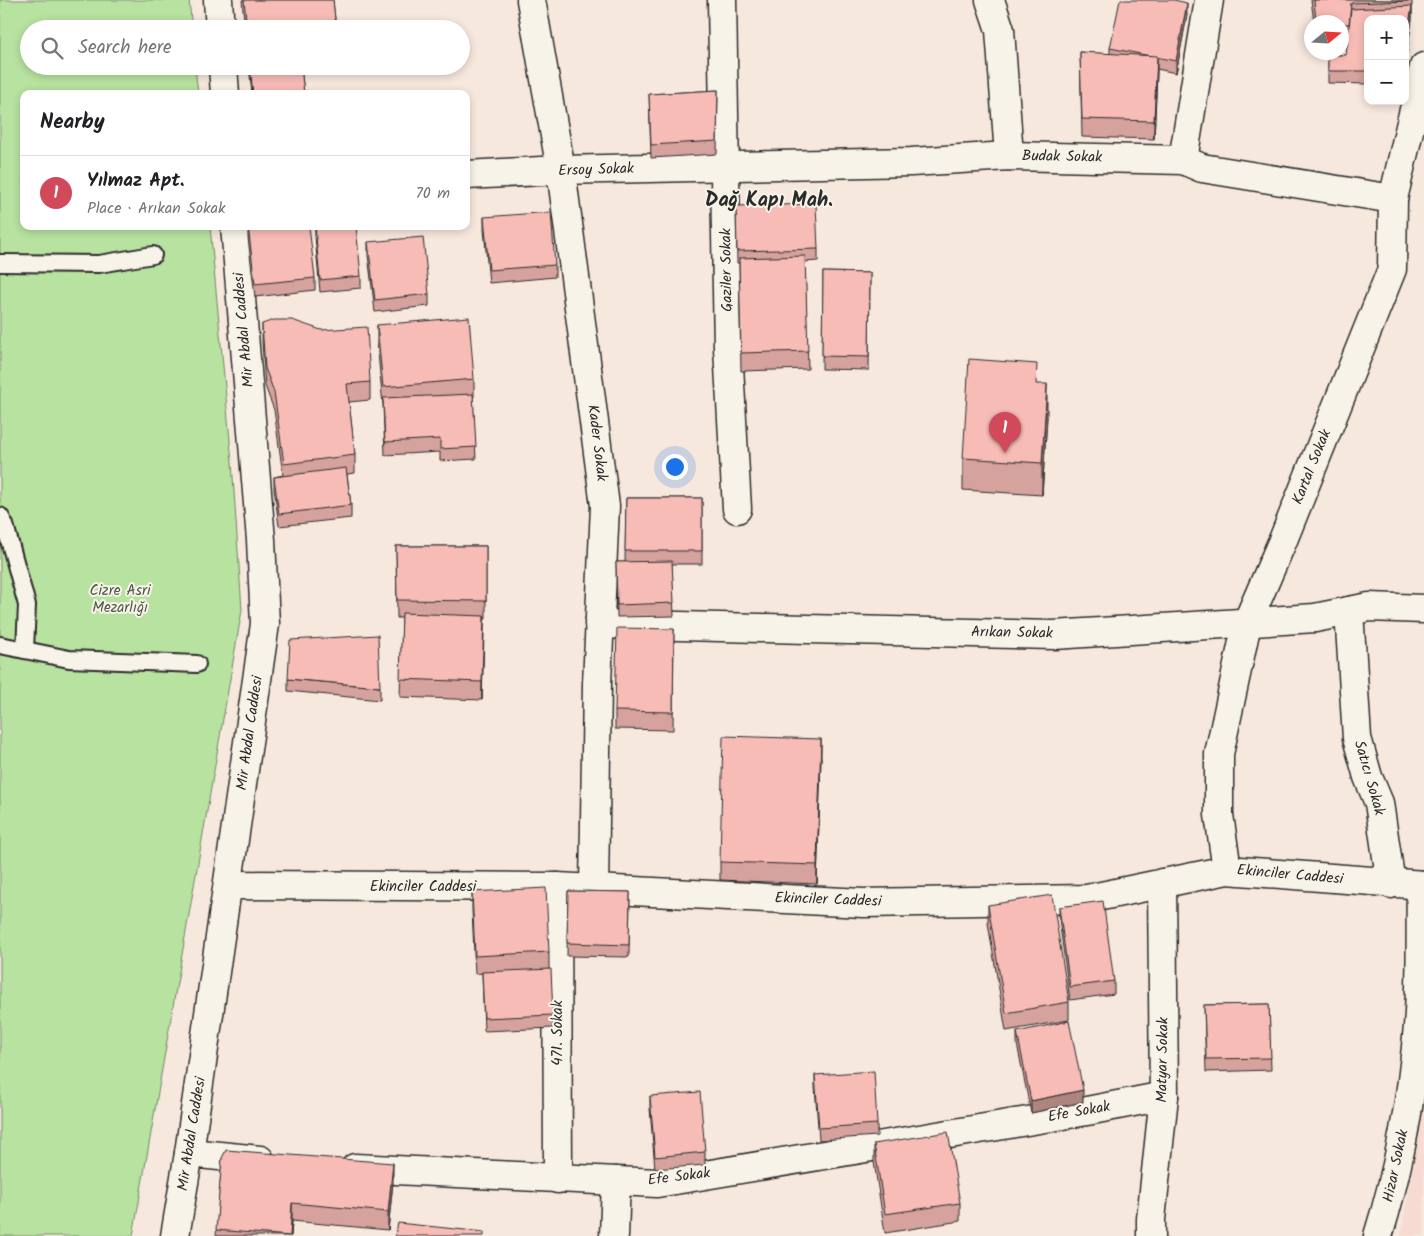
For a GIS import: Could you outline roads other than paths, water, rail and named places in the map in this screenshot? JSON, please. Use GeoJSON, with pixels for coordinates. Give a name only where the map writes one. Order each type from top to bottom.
{"type":"FeatureCollection","features":[{"type":"Feature","properties":{"kind":"street"},"geometry":{"type":"LineString","coordinates":[[218,0],[219,20]]}},
{"type":"Feature","properties":{"kind":"street","name":"Kader Sokak"},"geometry":{"type":"LineString","coordinates":[[531,0],[561,170],[605,506],[599,624],[594,890]]}},
{"type":"Feature","properties":{"kind":"street","name":"Gaziler Sokak"},"geometry":{"type":"LineString","coordinates":[[722,0],[728,348],[737,509]]}},
{"type":"Feature","properties":{"kind":"street"},"geometry":{"type":"LineString","coordinates":[[990,0],[1000,30],[1009,156]]}},
{"type":"Feature","properties":{"kind":"street"},"geometry":{"type":"LineString","coordinates":[[1183,160],[1210,0]]}},
{"type":"Feature","properties":{"kind":"street","name":"Kartal Sokak"},"geometry":{"type":"LineString","coordinates":[[1227,870],[1220,815],[1219,754],[1247,623],[1283,540],[1392,269],[1394,199],[1424,66]]}},
{"type":"Feature","properties":{"kind":"street"},"geometry":{"type":"LineString","coordinates":[[224,75],[225,90]]}},
{"type":"Feature","properties":{"kind":"street","name":"Budak Sokak"},"geometry":{"type":"LineString","coordinates":[[726,166],[911,162],[1009,156],[1183,160],[1202,168],[1394,199]]}},
{"type":"Feature","properties":{"kind":"street","name":"Ersoy Sokak"},"geometry":{"type":"LineString","coordinates":[[470,175],[561,170],[726,166]]}},
{"type":"Feature","properties":{"kind":"street","name":"Mir Abdal Caddesi"},"geometry":{"type":"LineString","coordinates":[[175,1236],[228,885],[264,624],[261,540],[235,230]]}},
{"type":"Feature","properties":{"kind":"street","name":"Arıkan Sokak"},"geometry":{"type":"LineString","coordinates":[[599,624],[1054,635],[1315,618],[1369,607],[1424,609]]}},
{"type":"Feature","properties":{"kind":"street","name":"Satıcı Sokak"},"geometry":{"type":"LineString","coordinates":[[1349,611],[1357,738],[1368,776],[1379,804],[1391,884]]}},
{"type":"Feature","properties":{"kind":"street","name":"Ekinciler Caddesi"},"geometry":{"type":"LineString","coordinates":[[228,885],[557,887],[863,903],[1087,898],[1227,870],[1422,885]]}},
{"type":"Feature","properties":{"kind":"street","name":"Matyar Sokak"},"geometry":{"type":"LineString","coordinates":[[1151,1236],[1151,1219],[1164,1096],[1162,883]]}},
{"type":"Feature","properties":{"kind":"street","name":"Hizar Sokak"},"geometry":{"type":"LineString","coordinates":[[1378,1236],[1387,1207],[1409,1099],[1418,1025],[1422,885]]}},
{"type":"Feature","properties":{"kind":"street","name":"471. Sokak"},"geometry":{"type":"LineString","coordinates":[[557,887],[558,1179]]}},
{"type":"Feature","properties":{"kind":"street","name":"Efe Sokak"},"geometry":{"type":"LineString","coordinates":[[334,1166],[391,1172],[657,1183],[1087,1111],[1164,1096]]}},
{"type":"Feature","properties":{"kind":"street"},"geometry":{"type":"LineString","coordinates":[[189,1153],[285,1162]]}},
{"type":"Feature","properties":{"kind":"street"},"geometry":{"type":"LineString","coordinates":[[614,1236],[616,1181]]}},
{"type":"Feature","properties":{"kind":"lane"},"geometry":{"type":"LineString","coordinates":[[0,263],[99,264],[153,255]]}},
{"type":"Feature","properties":{"kind":"lane"},"geometry":{"type":"LineString","coordinates":[[0,516],[6,525],[27,605],[25,650]]}},
{"type":"Feature","properties":{"kind":"lane"},"geometry":{"type":"LineString","coordinates":[[0,646],[69,659],[197,664]]}},
{"type":"Feature","properties":{"kind":"place","name":"Yılmaz Apt."},"geometry":{"type":"Point","coordinates":[1005,453]}},
{"type":"Feature","properties":{"kind":"district","name":"Dağ Kapı Mah."},"geometry":{"type":"Point","coordinates":[769,201]}},
{"type":"Feature","properties":{"kind":"park label","name":"Cizre Asri Mezarlığı"},"geometry":{"type":"Point","coordinates":[120,600]}}]}
